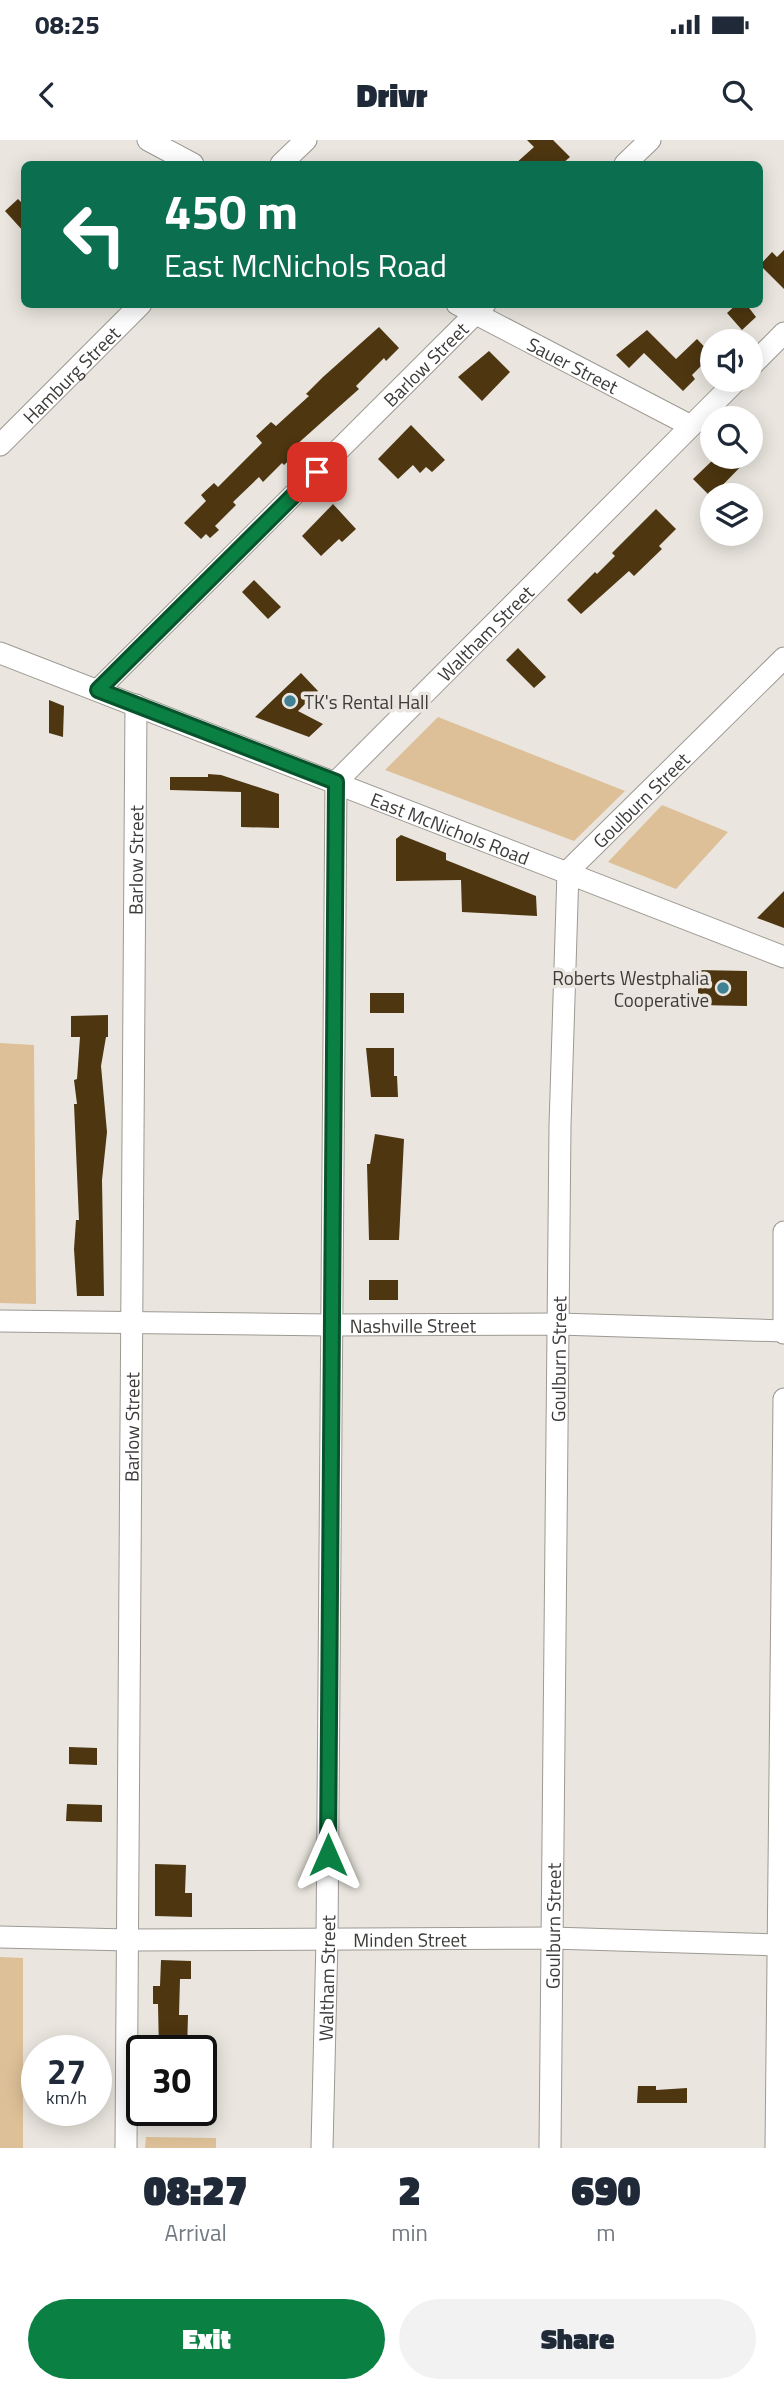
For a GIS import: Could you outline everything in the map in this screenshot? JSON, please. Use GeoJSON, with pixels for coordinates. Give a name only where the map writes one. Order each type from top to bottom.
{"type":"FeatureCollection","features":[{"type":"Feature","properties":{"kind":"street"},"geometry":{"type":"LineString","coordinates":[[149,140],[188,161]]}},
{"type":"Feature","properties":{"kind":"street"},"geometry":{"type":"LineString","coordinates":[[284,161],[306,140]]}},
{"type":"Feature","properties":{"kind":"street"},"geometry":{"type":"LineString","coordinates":[[628,161],[650,140]]}},
{"type":"Feature","properties":{"kind":"street","name":"Hamburg Street"},"geometry":{"type":"LineString","coordinates":[[0,445],[137,308]]}},
{"type":"Feature","properties":{"kind":"street","name":"Sauer Street"},"geometry":{"type":"LineString","coordinates":[[472,308],[691,426]]}},
{"type":"Feature","properties":{"kind":"street","name":"Barlow Street"},"geometry":{"type":"LineString","coordinates":[[98,690],[472,308]]}},
{"type":"Feature","properties":{"kind":"street"},"geometry":{"type":"LineString","coordinates":[[763,354],[784,333]]}},
{"type":"Feature","properties":{"kind":"street","name":"Waltham Street"},"geometry":{"type":"LineString","coordinates":[[322,2148],[327,1938],[336,782],[725,392]]}},
{"type":"Feature","properties":{"kind":"street","name":"East McNichols Road"},"geometry":{"type":"LineString","coordinates":[[0,653],[784,957]]}},
{"type":"Feature","properties":{"kind":"street","name":"Goulburn Street"},"geometry":{"type":"LineString","coordinates":[[550,2148],[561,1126],[568,872],[784,658]]}},
{"type":"Feature","properties":{"kind":"street","name":"Barlow Street"},"geometry":{"type":"LineString","coordinates":[[126,2148],[136,705]]}},
{"type":"Feature","properties":{"kind":"street"},"geometry":{"type":"LineString","coordinates":[[784,1232],[784,1332]]}},
{"type":"Feature","properties":{"kind":"street","name":"Nashville Street"},"geometry":{"type":"LineString","coordinates":[[0,1321],[330,1325],[559,1324],[784,1332]]}},
{"type":"Feature","properties":{"kind":"street"},"geometry":{"type":"LineString","coordinates":[[776,2148],[784,1399]]}},
{"type":"Feature","properties":{"kind":"street","name":"Minden Street"},"geometry":{"type":"LineString","coordinates":[[0,1937],[128,1940],[552,1938],[777,1945]]}},
{"type":"Feature","properties":{"kind":"shaded area"},"geometry":{"type":"Polygon","coordinates":[[[438,717],[625,791],[574,841],[385,770],[438,717]]]}},
{"type":"Feature","properties":{"kind":"shaded area"},"geometry":{"type":"Polygon","coordinates":[[[662,805],[728,832],[676,889],[608,862],[662,805]]]}},
{"type":"Feature","properties":{"kind":"shaded area"},"geometry":{"type":"Polygon","coordinates":[[[0,1043],[34,1045],[36,1304],[0,1303],[0,1043]]]}},
{"type":"Feature","properties":{"kind":"shaded area"},"geometry":{"type":"Polygon","coordinates":[[[0,1957],[23,1958],[23,2148],[0,2148],[0,1957]]]}},
{"type":"Feature","properties":{"kind":"shaded area"},"geometry":{"type":"Polygon","coordinates":[[[146,2137],[216,2138],[216,2148],[145,2148],[146,2137]]]}},
{"type":"Feature","properties":{"kind":"building"},"geometry":{"type":"Polygon","coordinates":[[[527,140],[553,140],[570,157],[565,161],[518,161],[534,147],[527,140]]]}},
{"type":"Feature","properties":{"kind":"building"},"geometry":{"type":"Polygon","coordinates":[[[18,199],[21,202],[21,229],[5,211],[18,199]]]}},
{"type":"Feature","properties":{"kind":"building"},"geometry":{"type":"Polygon","coordinates":[[[784,250],[784,289],[763,268],[763,262],[772,252],[777,257],[784,250]]]}},
{"type":"Feature","properties":{"kind":"building"},"geometry":{"type":"Polygon","coordinates":[[[733,308],[749,308],[756,317],[741,329],[727,313],[733,308]]]}},
{"type":"Feature","properties":{"kind":"building"},"geometry":{"type":"Polygon","coordinates":[[[379,327],[399,348],[386,361],[384,358],[356,386],[359,389],[295,446],[299,451],[284,465],[282,463],[263,482],[259,477],[233,502],[236,505],[215,526],[219,530],[210,538],[206,534],[201,539],[184,523],[206,501],[201,495],[214,483],[218,487],[262,443],[256,436],[271,422],[276,426],[309,396],[306,394],[323,377],[379,327]]]}},
{"type":"Feature","properties":{"kind":"building"},"geometry":{"type":"Polygon","coordinates":[[[647,330],[676,359],[697,339],[700,342],[700,367],[692,375],[695,379],[683,391],[644,353],[629,368],[616,355],[647,330]]]}},
{"type":"Feature","properties":{"kind":"building"},"geometry":{"type":"Polygon","coordinates":[[[489,351],[510,372],[482,401],[458,377],[489,351]]]}},
{"type":"Feature","properties":{"kind":"building"},"geometry":{"type":"Polygon","coordinates":[[[411,425],[445,460],[432,472],[426,467],[420,473],[413,465],[398,479],[378,459],[411,425]]]}},
{"type":"Feature","properties":{"kind":"building"},"geometry":{"type":"Polygon","coordinates":[[[703,469],[738,469],[725,483],[700,483],[700,486],[693,479],[703,469]]]}},
{"type":"Feature","properties":{"kind":"building"},"geometry":{"type":"Polygon","coordinates":[[[333,504],[356,529],[342,542],[339,539],[321,556],[302,536],[333,504]]]}},
{"type":"Feature","properties":{"kind":"building"},"geometry":{"type":"Polygon","coordinates":[[[656,509],[676,529],[659,546],[662,549],[634,576],[629,571],[581,614],[567,600],[615,556],[612,553],[656,509]]]}},
{"type":"Feature","properties":{"kind":"building"},"geometry":{"type":"Polygon","coordinates":[[[254,580],[281,607],[268,619],[242,592],[254,580]]]}},
{"type":"Feature","properties":{"kind":"building"},"geometry":{"type":"Polygon","coordinates":[[[518,648],[546,677],[534,688],[506,660],[518,648]]]}},
{"type":"Feature","properties":{"kind":"building","name":"TK's Rental Hall"},"geometry":{"type":"Polygon","coordinates":[[[301,673],[318,691],[298,711],[323,724],[309,737],[255,717],[301,673]]]}},
{"type":"Feature","properties":{"kind":"building"},"geometry":{"type":"Polygon","coordinates":[[[49,700],[64,706],[63,737],[49,733],[49,700]]]}},
{"type":"Feature","properties":{"kind":"building"},"geometry":{"type":"Polygon","coordinates":[[[208,774],[221,775],[279,794],[279,828],[241,827],[241,792],[170,790],[170,777],[208,777],[208,774]]]}},
{"type":"Feature","properties":{"kind":"building"},"geometry":{"type":"Polygon","coordinates":[[[401,835],[446,853],[446,860],[536,896],[537,916],[462,912],[461,880],[396,881],[396,839],[401,835]]]}},
{"type":"Feature","properties":{"kind":"building"},"geometry":{"type":"Polygon","coordinates":[[[784,891],[784,928],[757,918],[784,891]]]}},
{"type":"Feature","properties":{"kind":"building","name":"Roberts Westphalia Cooperative"},"geometry":{"type":"Polygon","coordinates":[[[698,970],[747,971],[747,1006],[698,1005],[698,970]]]}},
{"type":"Feature","properties":{"kind":"building"},"geometry":{"type":"Polygon","coordinates":[[[370,993],[404,993],[404,1013],[370,1013],[370,993]]]}},
{"type":"Feature","properties":{"kind":"building"},"geometry":{"type":"Polygon","coordinates":[[[108,1015],[108,1037],[101,1066],[107,1132],[102,1180],[104,1296],[77,1296],[74,1249],[76,1220],[79,1220],[74,1104],[77,1104],[74,1080],[77,1079],[80,1037],[71,1037],[71,1016],[108,1015]]]}},
{"type":"Feature","properties":{"kind":"building"},"geometry":{"type":"Polygon","coordinates":[[[366,1048],[394,1048],[394,1076],[397,1076],[398,1097],[371,1097],[366,1048]]]}},
{"type":"Feature","properties":{"kind":"building"},"geometry":{"type":"Polygon","coordinates":[[[375,1134],[404,1139],[399,1240],[369,1240],[367,1164],[370,1164],[375,1134]]]}},
{"type":"Feature","properties":{"kind":"building"},"geometry":{"type":"Polygon","coordinates":[[[369,1280],[398,1280],[398,1300],[369,1300],[369,1280]]]}},
{"type":"Feature","properties":{"kind":"building"},"geometry":{"type":"Polygon","coordinates":[[[69,1747],[97,1748],[97,1765],[69,1764],[69,1747]]]}},
{"type":"Feature","properties":{"kind":"building"},"geometry":{"type":"Polygon","coordinates":[[[67,1804],[102,1805],[102,1822],[66,1821],[67,1804]]]}},
{"type":"Feature","properties":{"kind":"building"},"geometry":{"type":"Polygon","coordinates":[[[155,1864],[186,1865],[185,1893],[192,1893],[192,1917],[155,1916],[155,1864]]]}},
{"type":"Feature","properties":{"kind":"building"},"geometry":{"type":"Polygon","coordinates":[[[161,1960],[191,1961],[191,1979],[180,1979],[179,2015],[188,2015],[187,2035],[159,2035],[158,2004],[153,2004],[153,1986],[160,1986],[161,1960]]]}},
{"type":"Feature","properties":{"kind":"building"},"geometry":{"type":"Polygon","coordinates":[[[638,2086],[656,2086],[656,2090],[687,2088],[687,2103],[637,2103],[638,2086]]]}},
{"type":"Feature","properties":{"kind":"place","name":"TK's Rental Hall"},"geometry":{"type":"Point","coordinates":[290,701]}},
{"type":"Feature","properties":{"kind":"place","name":"Roberts Westphalia Cooperative"},"geometry":{"type":"Point","coordinates":[723,988]}},
{"type":"Feature","properties":{"kind":"route"},"geometry":{"type":"LineString","coordinates":[[317,472],[98,690],[336,782],[328,1855]]}}]}
